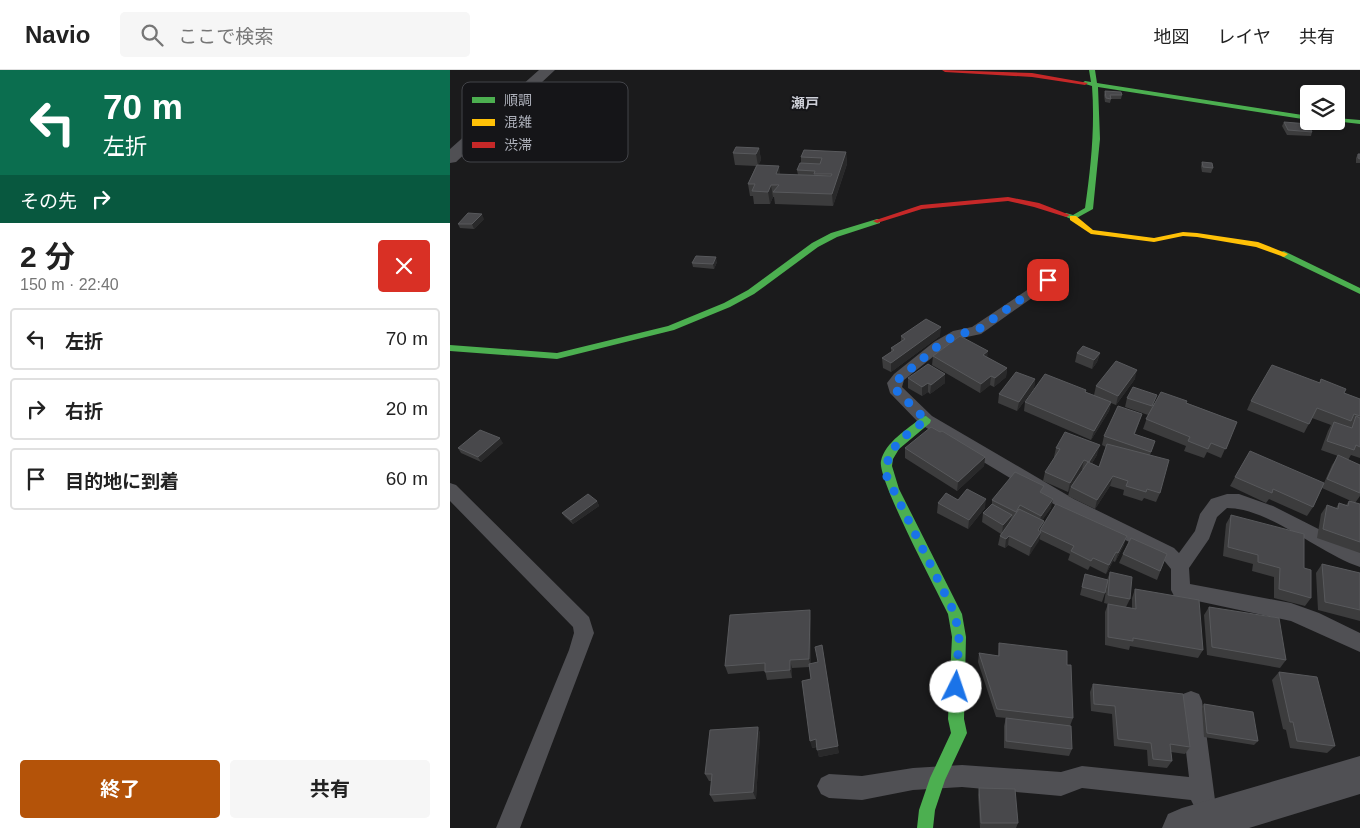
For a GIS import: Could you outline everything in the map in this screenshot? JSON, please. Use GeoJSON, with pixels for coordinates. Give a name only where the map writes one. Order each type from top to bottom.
{"type":"FeatureCollection","features":[{"type":"Feature","properties":{"kind":"street"},"geometry":{"type":"LineString","coordinates":[[535,82],[548,70]]}},
{"type":"Feature","properties":{"kind":"street"},"geometry":{"type":"LineString","coordinates":[[945,70],[1032,75],[1300,117]]}},
{"type":"Feature","properties":{"kind":"street"},"geometry":{"type":"LineString","coordinates":[[1073,218],[1089,209],[1090,203],[1097,91],[1092,70]]}},
{"type":"Feature","properties":{"kind":"street"},"geometry":{"type":"LineString","coordinates":[[1345,121],[1360,122]]}},
{"type":"Feature","properties":{"kind":"street"},"geometry":{"type":"LineString","coordinates":[[450,158],[462,147]]}},
{"type":"Feature","properties":{"kind":"street"},"geometry":{"type":"LineString","coordinates":[[450,348],[557,356],[671,328],[727,305],[752,292],[815,245],[834,235],[921,207],[1008,199],[1036,205],[1073,218],[1091,232],[1154,240],[1183,234],[1197,235],[1258,245],[1295,258],[1360,291]]}},
{"type":"Feature","properties":{"kind":"street"},"geometry":{"type":"LineString","coordinates":[[926,420],[901,439],[885,464],[887,477],[955,614],[959,637],[956,718],[959,733],[938,778],[927,810],[926,828]]}},
{"type":"Feature","properties":{"kind":"street"},"geometry":{"type":"LineString","coordinates":[[1200,812],[1360,776]]}},
{"type":"Feature","properties":{"kind":"lane"},"geometry":{"type":"LineString","coordinates":[[1048,280],[976,331],[958,334],[939,345],[894,383],[895,389],[926,420],[1068,504],[1168,553],[1180,566]]}},
{"type":"Feature","properties":{"kind":"lane"},"geometry":{"type":"LineString","coordinates":[[450,490],[582,623],[584,633],[580,650],[508,828]]}},
{"type":"Feature","properties":{"kind":"lane"},"geometry":{"type":"LineString","coordinates":[[1360,559],[1267,510],[1245,503],[1227,501],[1218,504],[1209,514],[1203,534],[1180,566],[1181,590],[1291,612],[1312,619],[1360,643]]}},
{"type":"Feature","properties":{"kind":"lane"},"geometry":{"type":"LineString","coordinates":[[829,786],[862,788],[914,779],[962,776],[1062,784],[1082,777],[1200,812],[1191,701]]}},
{"type":"Feature","properties":{"kind":"building"},"geometry":{"type":"Polygon","coordinates":[[[1105,91],[1121,92],[1122,95],[1110,95],[1111,99],[1106,98],[1105,91]]]}},
{"type":"Feature","properties":{"kind":"building"},"geometry":{"type":"Polygon","coordinates":[[[1284,122],[1300,123],[1300,130],[1311,130],[1312,132],[1288,130],[1284,122]]]}},
{"type":"Feature","properties":{"kind":"building"},"geometry":{"type":"Polygon","coordinates":[[[736,147],[759,148],[756,154],[733,153],[736,147]]]}},
{"type":"Feature","properties":{"kind":"building"},"geometry":{"type":"Polygon","coordinates":[[[804,150],[846,152],[832,194],[773,192],[779,185],[771,185],[768,192],[752,191],[755,184],[748,184],[757,165],[779,166],[776,174],[831,176],[832,174],[814,174],[815,171],[797,170],[800,163],[820,164],[822,158],[801,157],[804,150]]]}},
{"type":"Feature","properties":{"kind":"building"},"geometry":{"type":"Polygon","coordinates":[[[1202,162],[1212,163],[1213,168],[1203,167],[1202,162]]]}},
{"type":"Feature","properties":{"kind":"building"},"geometry":{"type":"Polygon","coordinates":[[[468,213],[482,214],[472,224],[458,224],[468,213]]]}},
{"type":"Feature","properties":{"kind":"building"},"geometry":{"type":"Polygon","coordinates":[[[696,256],[716,257],[713,264],[692,263],[696,256]]]}},
{"type":"Feature","properties":{"kind":"building"},"geometry":{"type":"Polygon","coordinates":[[[926,319],[941,327],[891,363],[882,358],[894,350],[891,348],[905,339],[901,336],[926,319]]]}},
{"type":"Feature","properties":{"kind":"building"},"geometry":{"type":"Polygon","coordinates":[[[960,336],[988,351],[983,355],[1007,368],[995,378],[991,376],[981,384],[933,356],[960,336]]]}},
{"type":"Feature","properties":{"kind":"building"},"geometry":{"type":"Polygon","coordinates":[[[1083,346],[1100,353],[1094,360],[1077,353],[1083,346]]]}},
{"type":"Feature","properties":{"kind":"building"},"geometry":{"type":"Polygon","coordinates":[[[1116,361],[1137,370],[1118,396],[1096,386],[1116,361]]]}},
{"type":"Feature","properties":{"kind":"building"},"geometry":{"type":"Polygon","coordinates":[[[928,364],[945,374],[931,385],[928,383],[922,387],[908,378],[928,364]]]}},
{"type":"Feature","properties":{"kind":"building"},"geometry":{"type":"Polygon","coordinates":[[[1272,365],[1320,383],[1321,379],[1346,389],[1344,393],[1360,399],[1360,416],[1354,414],[1351,421],[1317,408],[1309,424],[1251,401],[1272,365]]]}},
{"type":"Feature","properties":{"kind":"building"},"geometry":{"type":"Polygon","coordinates":[[[1016,372],[1035,379],[1019,402],[999,394],[1016,372]]]}},
{"type":"Feature","properties":{"kind":"building"},"geometry":{"type":"Polygon","coordinates":[[[1045,374],[1111,402],[1094,431],[1025,402],[1045,374]]]}},
{"type":"Feature","properties":{"kind":"building"},"geometry":{"type":"Polygon","coordinates":[[[1133,387],[1157,395],[1152,406],[1127,398],[1133,387]]]}},
{"type":"Feature","properties":{"kind":"building"},"geometry":{"type":"Polygon","coordinates":[[[1161,392],[1237,422],[1226,449],[1211,443],[1208,449],[1188,441],[1190,437],[1146,419],[1161,392]]]}},
{"type":"Feature","properties":{"kind":"building"},"geometry":{"type":"Polygon","coordinates":[[[1118,406],[1142,414],[1134,434],[1155,441],[1151,452],[1104,436],[1118,406]]]}},
{"type":"Feature","properties":{"kind":"building"},"geometry":{"type":"Polygon","coordinates":[[[1356,416],[1360,418],[1360,447],[1356,445],[1354,450],[1327,441],[1334,422],[1352,428],[1356,416]]]}},
{"type":"Feature","properties":{"kind":"building"},"geometry":{"type":"Polygon","coordinates":[[[931,427],[940,432],[942,431],[985,457],[958,482],[905,448],[931,427]]]}},
{"type":"Feature","properties":{"kind":"building"},"geometry":{"type":"Polygon","coordinates":[[[480,430],[500,438],[478,457],[458,448],[480,430]]]}},
{"type":"Feature","properties":{"kind":"building"},"geometry":{"type":"Polygon","coordinates":[[[1065,432],[1100,445],[1089,462],[1084,460],[1070,483],[1045,472],[1060,449],[1056,448],[1065,432]]]}},
{"type":"Feature","properties":{"kind":"building"},"geometry":{"type":"Polygon","coordinates":[[[1107,444],[1169,460],[1160,493],[1147,489],[1146,492],[1126,486],[1128,481],[1113,476],[1097,500],[1071,487],[1088,462],[1099,467],[1107,444]]]}},
{"type":"Feature","properties":{"kind":"building"},"geometry":{"type":"Polygon","coordinates":[[[1250,451],[1324,483],[1313,507],[1273,489],[1272,493],[1235,477],[1250,451]]]}},
{"type":"Feature","properties":{"kind":"building"},"geometry":{"type":"Polygon","coordinates":[[[1338,455],[1360,465],[1360,493],[1327,479],[1338,455]]]}},
{"type":"Feature","properties":{"kind":"building"},"geometry":{"type":"Polygon","coordinates":[[[1015,472],[1044,486],[1040,492],[1053,499],[1041,516],[1020,505],[1016,512],[992,500],[1015,472]]]}},
{"type":"Feature","properties":{"kind":"building"},"geometry":{"type":"Polygon","coordinates":[[[967,489],[986,499],[969,520],[938,503],[946,493],[958,500],[967,489]]]}},
{"type":"Feature","properties":{"kind":"building"},"geometry":{"type":"Polygon","coordinates":[[[588,494],[597,501],[571,520],[562,513],[588,494]]]}},
{"type":"Feature","properties":{"kind":"building"},"geometry":{"type":"Polygon","coordinates":[[[1349,501],[1360,504],[1360,542],[1323,529],[1327,505],[1338,509],[1339,503],[1348,506],[1349,501]]]}},
{"type":"Feature","properties":{"kind":"building"},"geometry":{"type":"Polygon","coordinates":[[[992,504],[1012,515],[1003,525],[983,513],[992,504]]]}},
{"type":"Feature","properties":{"kind":"building"},"geometry":{"type":"Polygon","coordinates":[[[1056,504],[1127,536],[1109,565],[1093,558],[1091,561],[1071,551],[1074,546],[1040,530],[1056,504]]]}},
{"type":"Feature","properties":{"kind":"building"},"geometry":{"type":"Polygon","coordinates":[[[1019,509],[1044,521],[1038,530],[1041,532],[1031,547],[1009,536],[1006,539],[1000,536],[1019,509]]]}},
{"type":"Feature","properties":{"kind":"building"},"geometry":{"type":"Polygon","coordinates":[[[1231,515],[1304,534],[1304,568],[1311,570],[1311,598],[1279,589],[1280,568],[1258,562],[1258,555],[1228,547],[1231,515]]]}},
{"type":"Feature","properties":{"kind":"building"},"geometry":{"type":"Polygon","coordinates":[[[1131,538],[1167,554],[1160,571],[1123,554],[1131,538]]]}},
{"type":"Feature","properties":{"kind":"building"},"geometry":{"type":"Polygon","coordinates":[[[1322,564],[1360,573],[1360,610],[1325,602],[1322,564]]]}},
{"type":"Feature","properties":{"kind":"building"},"geometry":{"type":"Polygon","coordinates":[[[1110,572],[1132,577],[1130,599],[1108,595],[1110,572]]]}},
{"type":"Feature","properties":{"kind":"building"},"geometry":{"type":"Polygon","coordinates":[[[1085,574],[1108,580],[1105,593],[1082,587],[1085,574]]]}},
{"type":"Feature","properties":{"kind":"building"},"geometry":{"type":"Polygon","coordinates":[[[1135,589],[1199,600],[1203,650],[1133,638],[1133,641],[1108,637],[1108,604],[1136,609],[1135,589]]]}},
{"type":"Feature","properties":{"kind":"building"},"geometry":{"type":"Polygon","coordinates":[[[1209,607],[1279,618],[1286,660],[1212,647],[1209,607]]]}},
{"type":"Feature","properties":{"kind":"building"},"geometry":{"type":"Polygon","coordinates":[[[810,610],[809,659],[790,660],[790,670],[765,672],[765,663],[725,666],[730,615],[810,610]]]}},
{"type":"Feature","properties":{"kind":"building"},"geometry":{"type":"Polygon","coordinates":[[[999,643],[1067,651],[1067,665],[1071,665],[1073,718],[997,709],[979,653],[999,656],[999,643]]]}},
{"type":"Feature","properties":{"kind":"building"},"geometry":{"type":"Polygon","coordinates":[[[822,645],[838,746],[817,750],[816,739],[810,741],[802,681],[811,679],[809,664],[818,662],[815,647],[822,645]]]}},
{"type":"Feature","properties":{"kind":"building"},"geometry":{"type":"Polygon","coordinates":[[[1279,672],[1317,677],[1335,746],[1297,741],[1293,722],[1290,722],[1279,672]]]}},
{"type":"Feature","properties":{"kind":"building"},"geometry":{"type":"Polygon","coordinates":[[[1093,684],[1183,694],[1190,747],[1170,744],[1172,761],[1153,759],[1151,743],[1118,739],[1115,706],[1094,704],[1093,684]]]}},
{"type":"Feature","properties":{"kind":"building"},"geometry":{"type":"Polygon","coordinates":[[[1204,704],[1253,712],[1258,741],[1207,733],[1204,704]]]}},
{"type":"Feature","properties":{"kind":"building"},"geometry":{"type":"Polygon","coordinates":[[[1006,718],[1071,726],[1072,749],[1006,741],[1006,718]]]}},
{"type":"Feature","properties":{"kind":"building"},"geometry":{"type":"Polygon","coordinates":[[[758,727],[753,792],[710,795],[712,774],[705,774],[710,730],[758,727]]]}},
{"type":"Feature","properties":{"kind":"building"},"geometry":{"type":"Polygon","coordinates":[[[979,788],[1015,789],[1018,823],[981,823],[979,788]]]}},
{"type":"Feature","properties":{"kind":"traffic: fast"},"geometry":{"type":"LineString","coordinates":[[1066,215],[1073,218],[1089,209],[1097,120],[1092,70]]}},
{"type":"Feature","properties":{"kind":"traffic: fast"},"geometry":{"type":"LineString","coordinates":[[1085,83],[1300,117]]}},
{"type":"Feature","properties":{"kind":"traffic: fast"},"geometry":{"type":"LineString","coordinates":[[1345,121],[1360,122]]}},
{"type":"Feature","properties":{"kind":"traffic: fast"},"geometry":{"type":"LineString","coordinates":[[450,348],[557,356],[671,328],[727,305],[751,292],[815,245],[834,235],[877,221]]}},
{"type":"Feature","properties":{"kind":"traffic: fast"},"geometry":{"type":"LineString","coordinates":[[1284,254],[1360,291]]}},
{"type":"Feature","properties":{"kind":"traffic: fast"},"geometry":{"type":"LineString","coordinates":[[925,828],[927,810],[938,778],[959,733],[956,719],[959,637],[955,614],[893,489],[886,466],[887,459],[895,446],[926,420]]}},
{"type":"Feature","properties":{"kind":"traffic: slow"},"geometry":{"type":"LineString","coordinates":[[1073,218],[1091,232],[1154,240],[1183,234],[1197,235],[1258,245],[1284,254]]}},
{"type":"Feature","properties":{"kind":"traffic: jam"},"geometry":{"type":"LineString","coordinates":[[945,70],[1032,75],[1085,83]]}},
{"type":"Feature","properties":{"kind":"traffic: jam"},"geometry":{"type":"LineString","coordinates":[[877,221],[921,207],[1008,199],[1036,205],[1066,215]]}},
{"type":"Feature","properties":{"kind":"district","name":"瀬戸"},"geometry":{"type":"Point","coordinates":[805,103]}},
{"type":"Feature","properties":{"kind":"route"},"geometry":{"type":"LineString","coordinates":[[956,687],[959,637],[955,614],[887,477],[885,464],[891,452],[901,439],[926,420],[895,389],[894,383],[939,345],[958,334],[976,331],[1048,280]]}}]}
